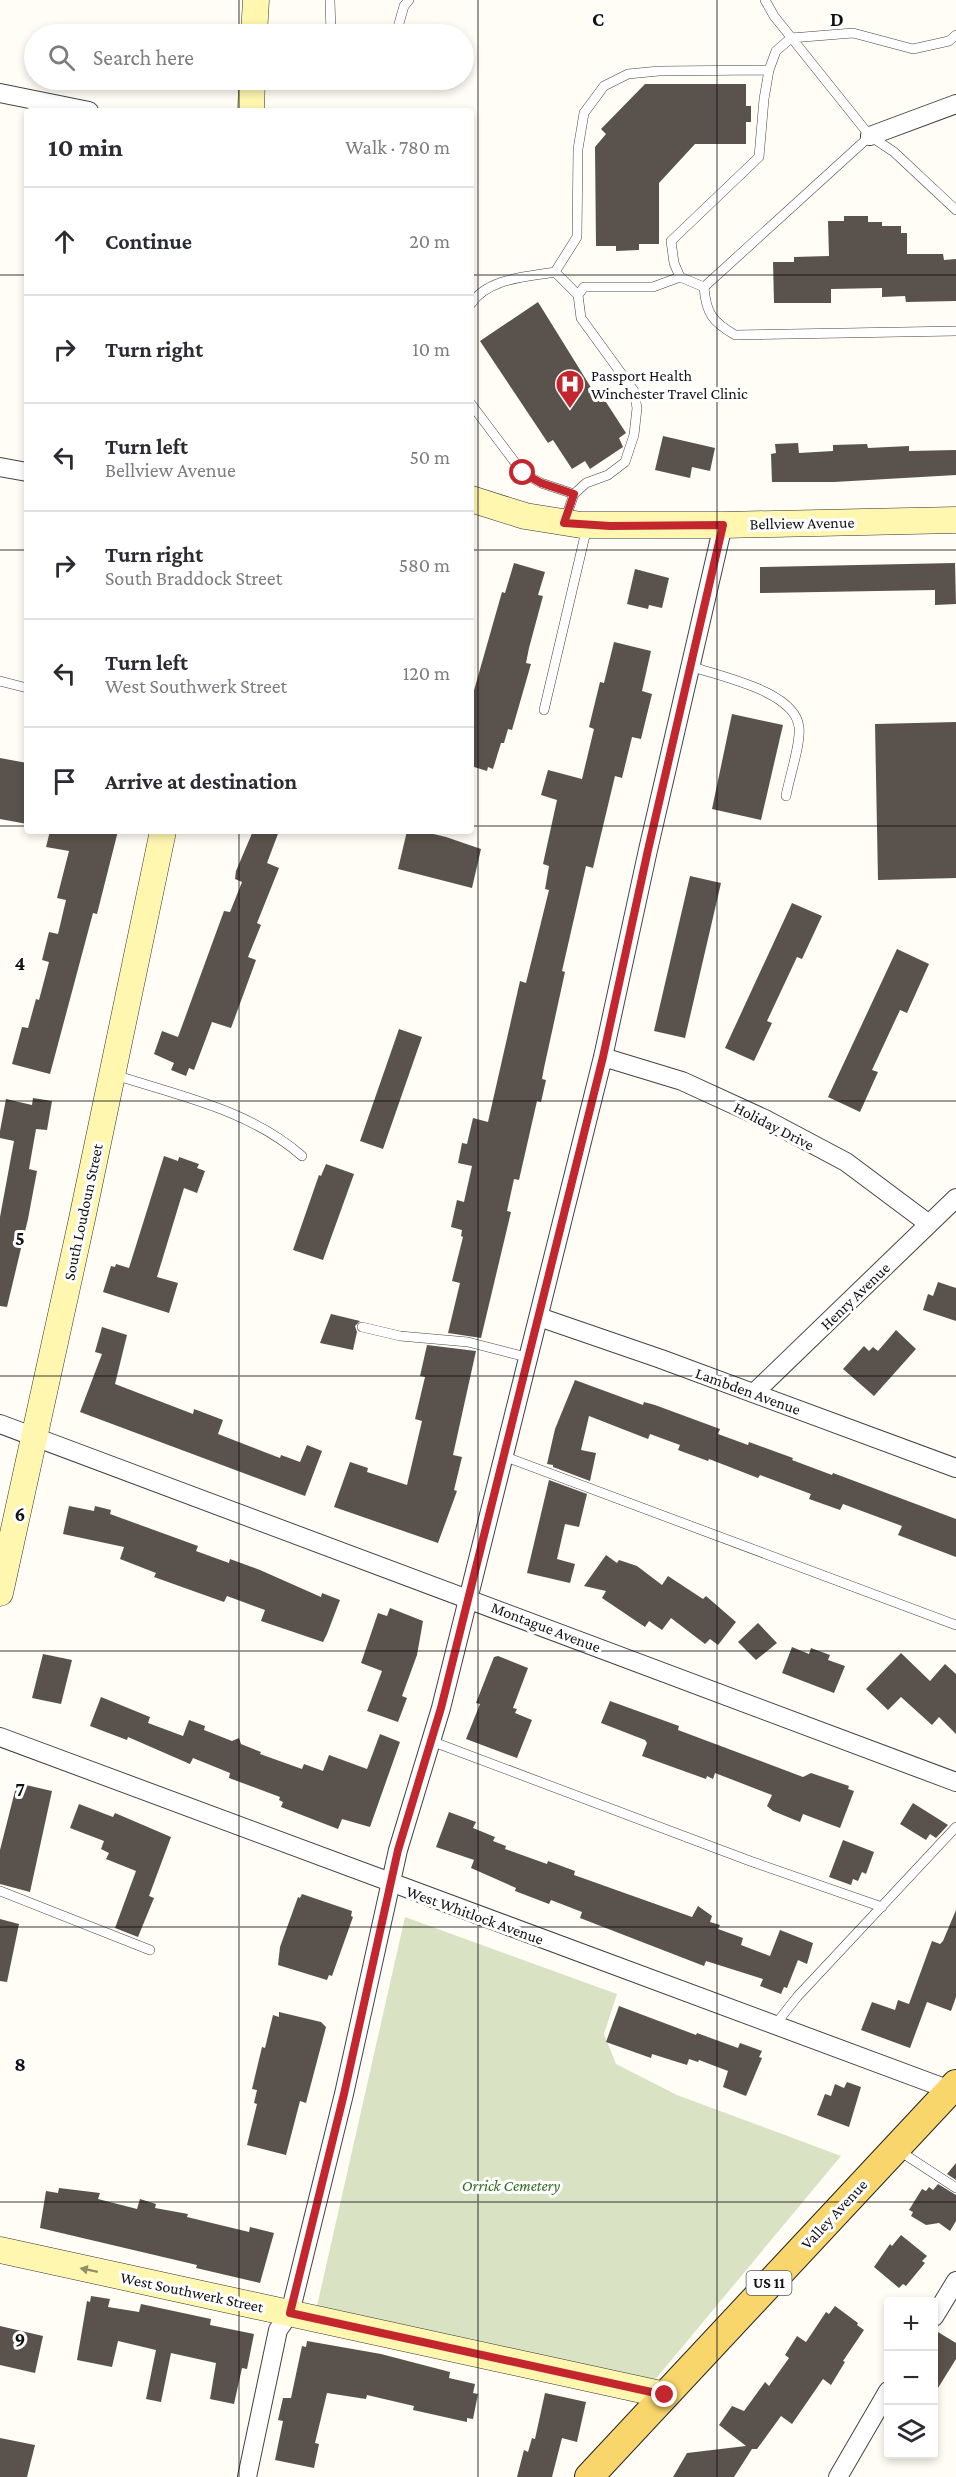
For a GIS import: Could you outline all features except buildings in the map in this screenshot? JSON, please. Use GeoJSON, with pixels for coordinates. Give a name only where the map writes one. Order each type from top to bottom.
{"type":"FeatureCollection","features":[{"type":"Feature","properties":{"kind":"main road","name":"Valley Avenue"},"geometry":{"type":"LineString","coordinates":[[589,2477],[953,2087]]}},
{"type":"Feature","properties":{"kind":"street"},"geometry":{"type":"LineString","coordinates":[[255,24],[256,0]]}},
{"type":"Feature","properties":{"kind":"street"},"geometry":{"type":"LineString","coordinates":[[251,108],[252,90]]}},
{"type":"Feature","properties":{"kind":"street"},"geometry":{"type":"LineString","coordinates":[[0,93],[75,108]]}},
{"type":"Feature","properties":{"kind":"street"},"geometry":{"type":"LineString","coordinates":[[870,136],[956,104]]}},
{"type":"Feature","properties":{"kind":"street"},"geometry":{"type":"LineString","coordinates":[[0,467],[24,471]]}},
{"type":"Feature","properties":{"kind":"street","name":"Bellview Avenue"},"geometry":{"type":"LineString","coordinates":[[474,500],[525,516],[576,524],[723,525],[956,520]]}},
{"type":"Feature","properties":{"kind":"street"},"geometry":{"type":"LineString","coordinates":[[247,2477],[278,2330],[290,2313],[344,2094],[391,1884],[431,1742],[530,1359],[603,1057],[723,525]]}},
{"type":"Feature","properties":{"kind":"street","name":"South Loudoun Street"},"geometry":{"type":"LineString","coordinates":[[0,1593],[113,1074],[162,834]]}},
{"type":"Feature","properties":{"kind":"street","name":"Holiday Drive"},"geometry":{"type":"LineString","coordinates":[[603,1057],[682,1081],[765,1119],[846,1162],[929,1224]]}},
{"type":"Feature","properties":{"kind":"street","name":"Henry Avenue"},"geometry":{"type":"LineString","coordinates":[[754,1393],[956,1198]]}},
{"type":"Feature","properties":{"kind":"street","name":"Lambden Avenue"},"geometry":{"type":"LineString","coordinates":[[539,1317],[956,1467]]}},
{"type":"Feature","properties":{"kind":"street","name":"Montague Avenue"},"geometry":{"type":"LineString","coordinates":[[0,1424],[956,1782]]}},
{"type":"Feature","properties":{"kind":"street","name":"West Whitlock Avenue"},"geometry":{"type":"LineString","coordinates":[[0,1737],[391,1884],[775,2025],[953,2087]]}},
{"type":"Feature","properties":{"kind":"street","name":"West Southwerk Street"},"geometry":{"type":"LineString","coordinates":[[0,2250],[665,2395]]}},
{"type":"Feature","properties":{"kind":"street"},"geometry":{"type":"LineString","coordinates":[[938,2309],[956,2281]]}},
{"type":"Feature","properties":{"kind":"street"},"geometry":{"type":"LineString","coordinates":[[838,2477],[884,2398]]}},
{"type":"Feature","properties":{"kind":"lane"},"geometry":{"type":"LineString","coordinates":[[330,0],[331,24]]}},
{"type":"Feature","properties":{"kind":"lane"},"geometry":{"type":"LineString","coordinates":[[399,24],[404,6],[409,0]]}},
{"type":"Feature","properties":{"kind":"lane"},"geometry":{"type":"LineString","coordinates":[[765,0],[791,38],[870,136],[894,152],[956,210]]}},
{"type":"Feature","properties":{"kind":"lane"},"geometry":{"type":"LineString","coordinates":[[680,277],[674,263],[671,241],[759,157],[769,70],[776,51],[791,38],[853,33],[913,49],[949,41],[956,35]]}},
{"type":"Feature","properties":{"kind":"lane"},"geometry":{"type":"LineString","coordinates":[[474,299],[478,293],[506,281],[555,272],[578,237],[578,149],[582,122],[584,113],[604,86],[628,74],[659,71],[769,70]]}},
{"type":"Feature","properties":{"kind":"lane"},"geometry":{"type":"LineString","coordinates":[[704,287],[870,136]]}},
{"type":"Feature","properties":{"kind":"lane"},"geometry":{"type":"LineString","coordinates":[[555,272],[578,295],[581,318],[634,391],[637,408],[634,435],[625,462],[608,475],[586,483],[574,494]]}},
{"type":"Feature","properties":{"kind":"lane"},"geometry":{"type":"LineString","coordinates":[[578,295],[584,287],[653,287],[680,277],[704,287]]}},
{"type":"Feature","properties":{"kind":"lane"},"geometry":{"type":"LineString","coordinates":[[704,287],[705,299],[714,322],[735,334],[956,331]]}},
{"type":"Feature","properties":{"kind":"lane"},"geometry":{"type":"LineString","coordinates":[[474,408],[523,473],[541,483],[574,494]]}},
{"type":"Feature","properties":{"kind":"lane"},"geometry":{"type":"LineString","coordinates":[[544,710],[576,524],[574,494]]}},
{"type":"Feature","properties":{"kind":"lane"},"geometry":{"type":"LineString","coordinates":[[690,666],[777,697],[794,711],[800,729],[786,796]]}},
{"type":"Feature","properties":{"kind":"lane"},"geometry":{"type":"LineString","coordinates":[[0,681],[24,687]]}},
{"type":"Feature","properties":{"kind":"lane"},"geometry":{"type":"LineString","coordinates":[[113,1074],[238,1115],[267,1129],[302,1156]]}},
{"type":"Feature","properties":{"kind":"lane"},"geometry":{"type":"LineString","coordinates":[[362,1327],[400,1336],[468,1342],[530,1359]]}},
{"type":"Feature","properties":{"kind":"lane"},"geometry":{"type":"LineString","coordinates":[[506,1457],[956,1625]]}},
{"type":"Feature","properties":{"kind":"lane"},"geometry":{"type":"LineString","coordinates":[[431,1742],[750,1861],[882,1907]]}},
{"type":"Feature","properties":{"kind":"lane"},"geometry":{"type":"LineString","coordinates":[[775,2025],[797,1997],[956,1827]]}},
{"type":"Feature","properties":{"kind":"lane"},"geometry":{"type":"LineString","coordinates":[[0,1891],[150,1950]]}},
{"type":"Feature","properties":{"kind":"lane"},"geometry":{"type":"LineString","coordinates":[[895,2148],[956,2188]]}},
{"type":"Feature","properties":{"kind":"green space","name":"Orrick Cemetery"},"geometry":{"type":"Polygon","coordinates":[[[405,1917],[617,1994],[604,2034],[616,2064],[677,2095],[841,2156],[654,2381],[317,2306],[405,1917]]]}},
{"type":"Feature","properties":{"kind":"place","name":"Passport Health Winchester Travel Clinic"},"geometry":{"type":"Point","coordinates":[570,410]}},
{"type":"Feature","properties":{"kind":"route"},"geometry":{"type":"LineString","coordinates":[[523,473],[541,483],[574,494],[564,523],[610,526],[723,525],[603,1057],[563,1212],[530,1359],[441,1708],[398,1850],[344,2094],[290,2313],[665,2395]]}}]}
